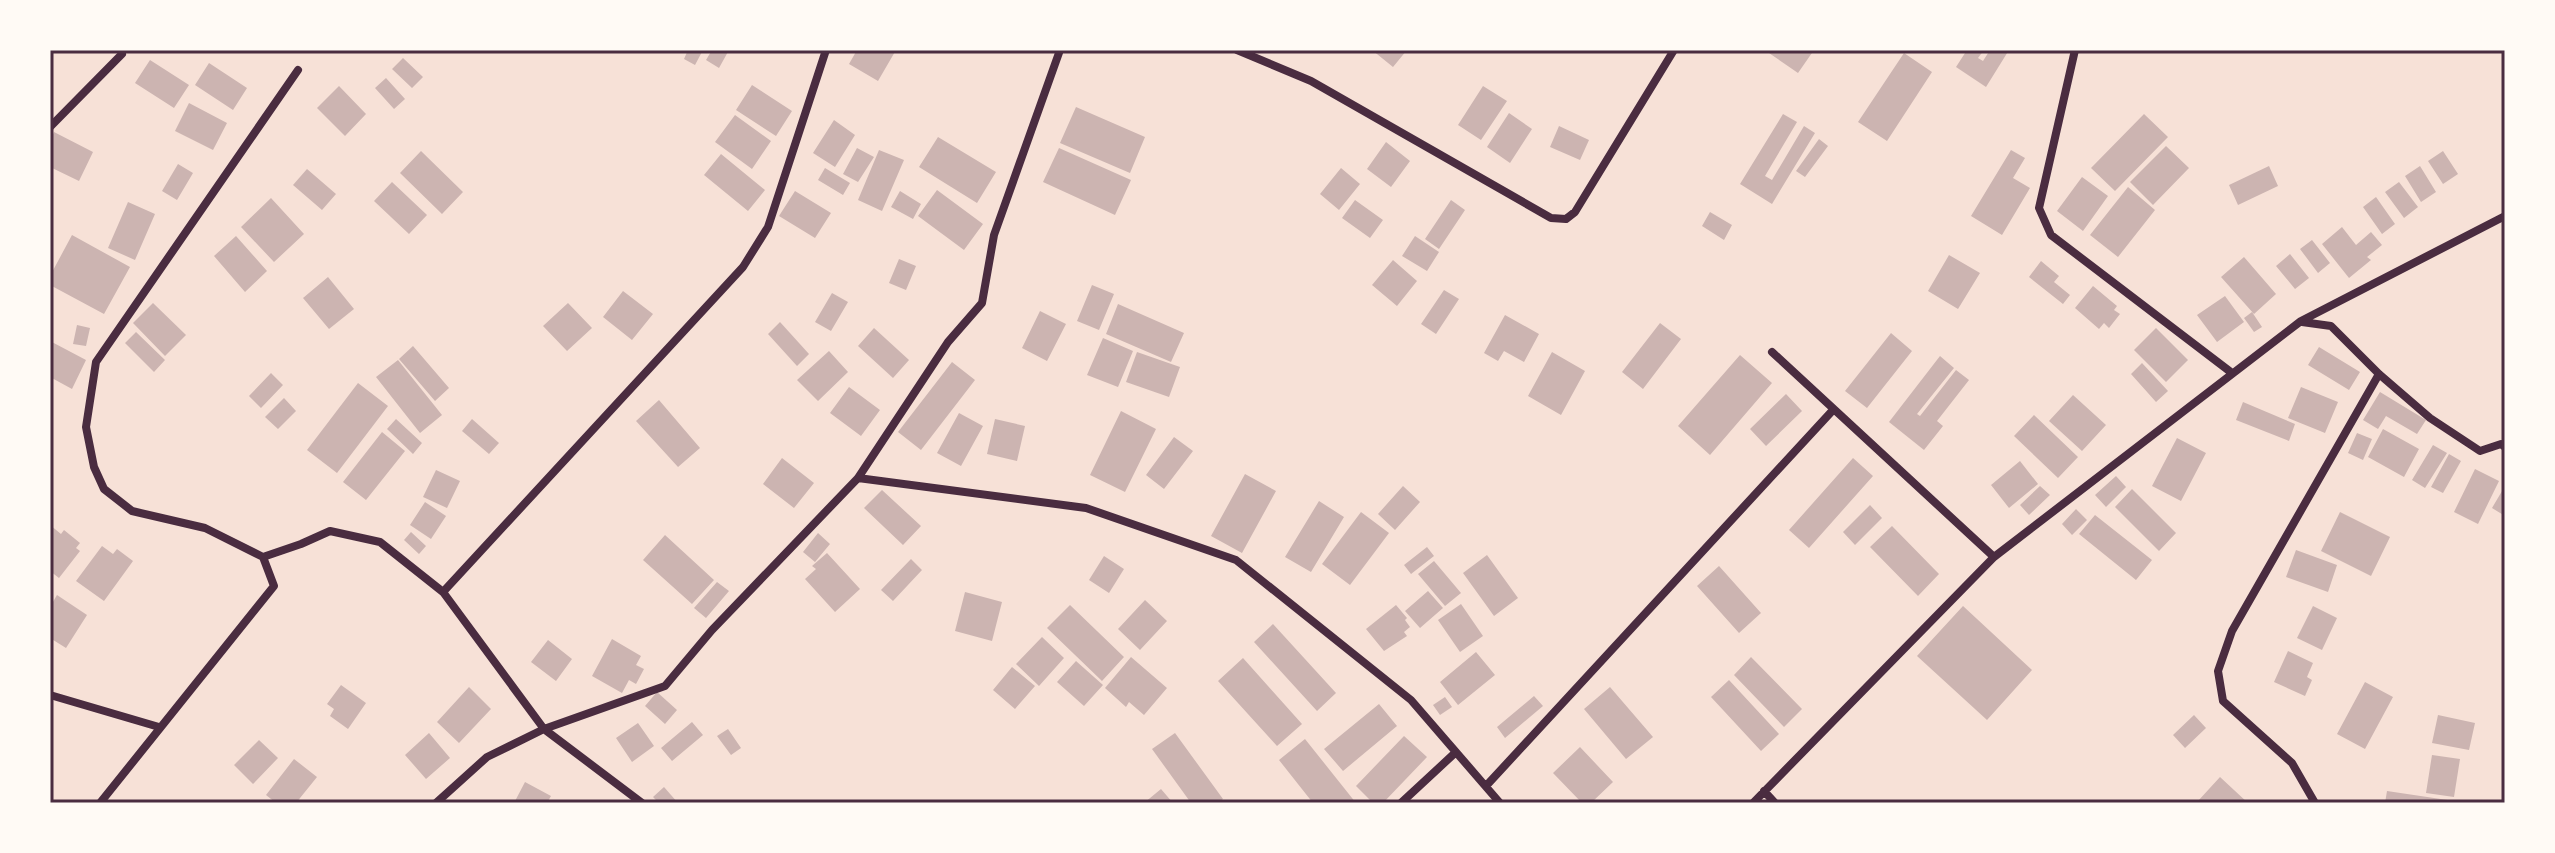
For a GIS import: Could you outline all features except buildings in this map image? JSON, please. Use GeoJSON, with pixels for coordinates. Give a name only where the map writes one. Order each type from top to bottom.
{"type":"FeatureCollection","features":[{"type":"Feature","properties":{"kind":"street"},"geometry":{"type":"LineString","coordinates":[[443,592],[743,267],[768,227],[826,50]]}},
{"type":"Feature","properties":{"kind":"street"},"geometry":{"type":"LineString","coordinates":[[436,803],[487,757],[544,729],[665,686],[712,630],[858,478],[948,342],[982,303],[994,235],[1060,50]]}},
{"type":"Feature","properties":{"kind":"street"},"geometry":{"type":"LineString","coordinates":[[1237,50],[1311,81],[1551,218],[1566,219],[1575,212],[1674,50]]}},
{"type":"Feature","properties":{"kind":"street"},"geometry":{"type":"LineString","coordinates":[[2075,50],[2039,208],[2051,235],[2232,373]]}},
{"type":"Feature","properties":{"kind":"street"},"geometry":{"type":"LineString","coordinates":[[50,127],[122,54]]}},
{"type":"Feature","properties":{"kind":"street"},"geometry":{"type":"LineString","coordinates":[[100,803],[274,586],[263,557],[205,528],[132,511],[104,489],[94,467],[86,427],[96,362],[298,70]]}},
{"type":"Feature","properties":{"kind":"street"},"geometry":{"type":"LineString","coordinates":[[1753,803],[1994,557],[2301,321],[2505,216]]}},
{"type":"Feature","properties":{"kind":"street"},"geometry":{"type":"LineString","coordinates":[[2301,321],[2331,326],[2379,374],[2430,418],[2480,451],[2501,444],[2505,447]]}},
{"type":"Feature","properties":{"kind":"street"},"geometry":{"type":"LineString","coordinates":[[1772,352],[1994,557]]}},
{"type":"Feature","properties":{"kind":"street"},"geometry":{"type":"LineString","coordinates":[[2315,803],[2292,763],[2223,701],[2218,671],[2232,631],[2379,374]]}},
{"type":"Feature","properties":{"kind":"street"},"geometry":{"type":"LineString","coordinates":[[1486,786],[1833,410]]}},
{"type":"Feature","properties":{"kind":"street"},"geometry":{"type":"LineString","coordinates":[[858,478],[1086,508],[1236,560],[1411,700],[1500,803]]}},
{"type":"Feature","properties":{"kind":"street"},"geometry":{"type":"LineString","coordinates":[[263,557],[330,531],[380,542],[443,592],[544,729],[642,803]]}},
{"type":"Feature","properties":{"kind":"street"},"geometry":{"type":"LineString","coordinates":[[50,695],[159,727]]}},
{"type":"Feature","properties":{"kind":"street"},"geometry":{"type":"LineString","coordinates":[[1401,803],[1456,752]]}},
{"type":"Feature","properties":{"kind":"street"},"geometry":{"type":"LineString","coordinates":[[1764,791],[1775,803]]}}]}
